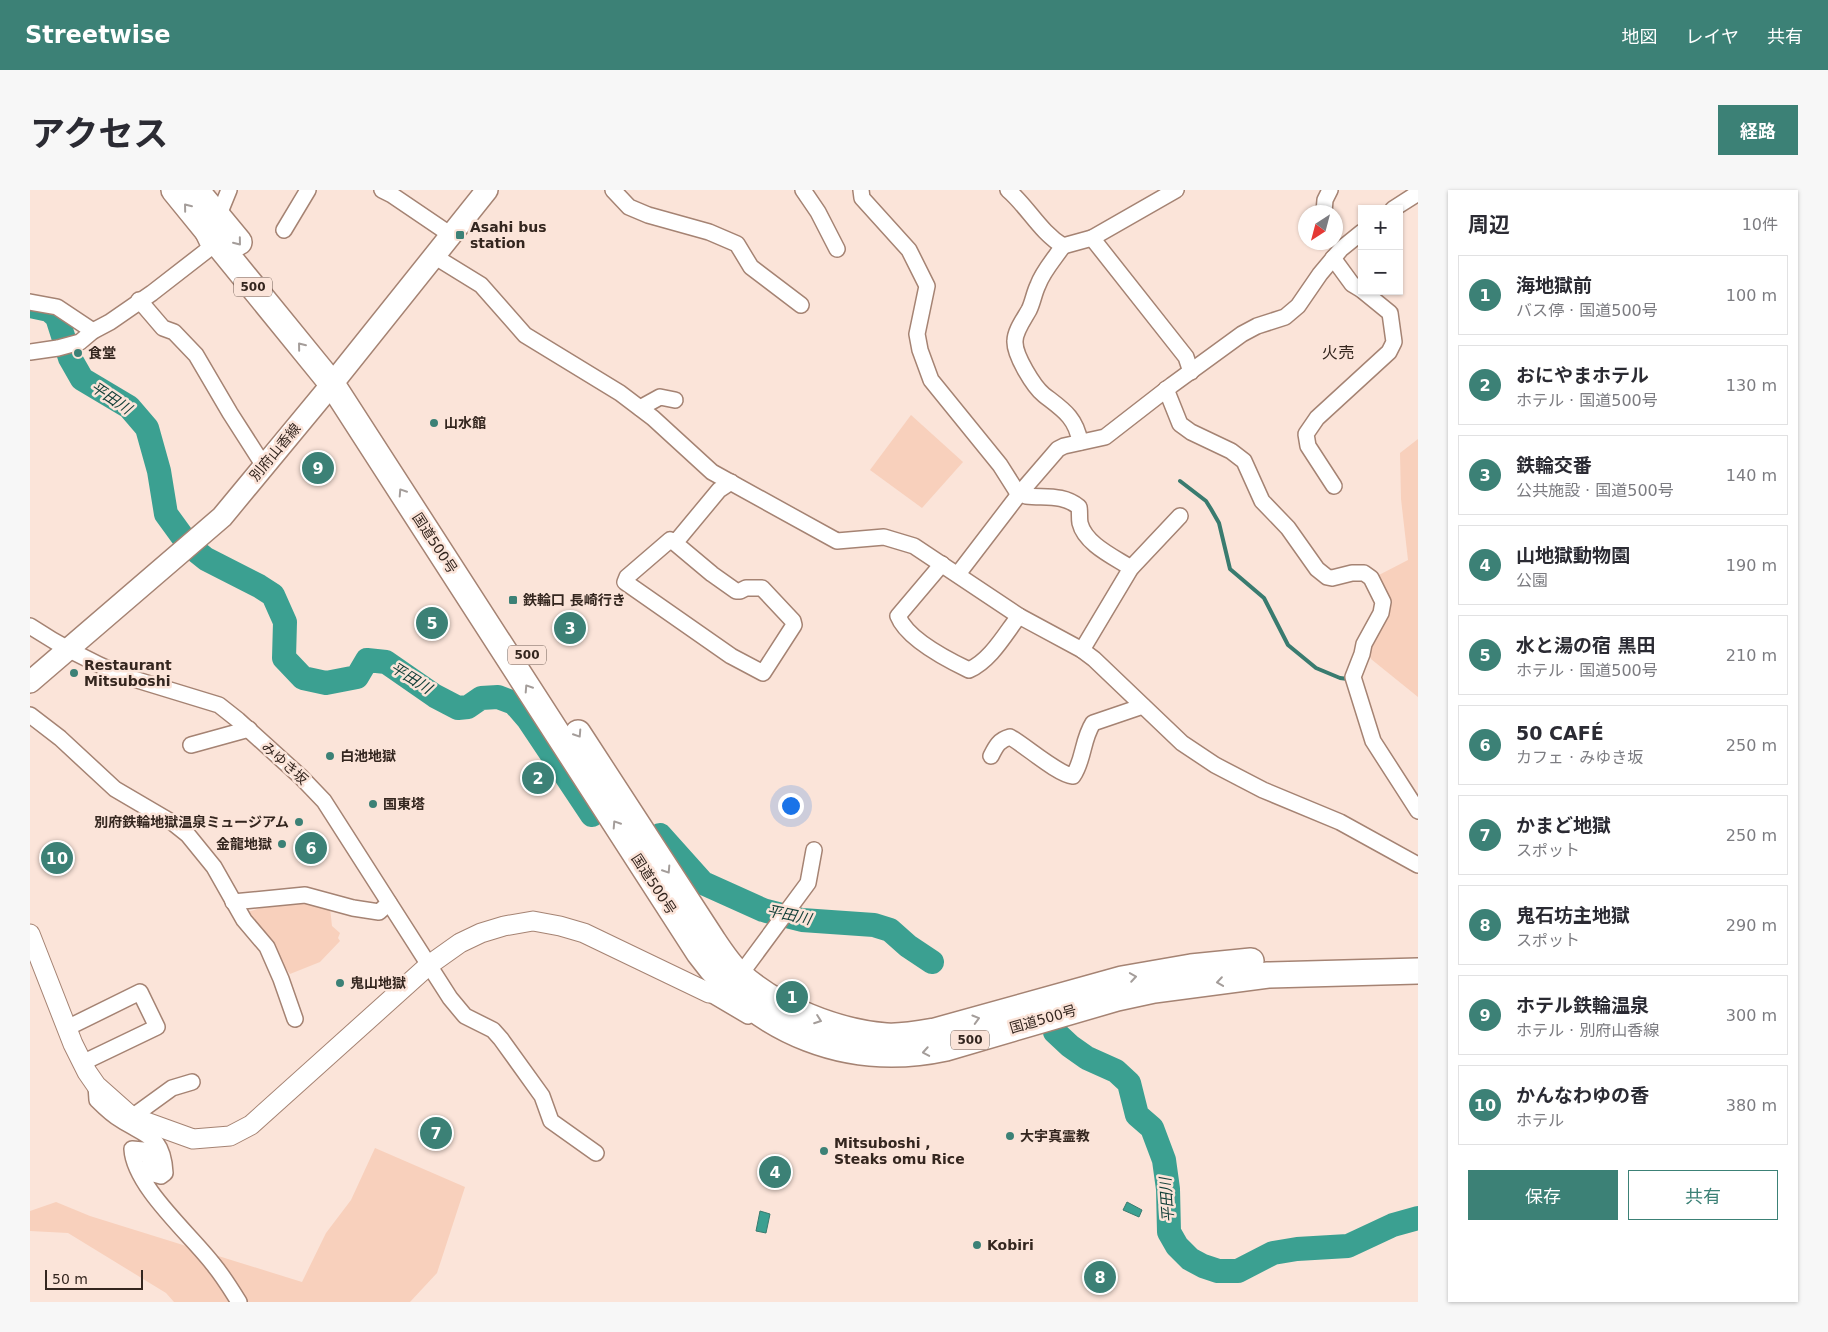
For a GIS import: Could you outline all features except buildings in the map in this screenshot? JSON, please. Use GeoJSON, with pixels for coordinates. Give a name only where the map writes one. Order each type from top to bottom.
{"type":"FeatureCollection","features":[{"type":"Feature","properties":{"kind":"highway","name":"国道500号"},"geometry":{"type":"LineString","coordinates":[[174,190],[211,223],[337,377],[712,939],[726,986],[742,1001],[771,1022],[800,1036],[859,1052],[900,1055],[946,1048],[1118,998],[1154,990],[1268,975],[1418,971]]}},
{"type":"Feature","properties":{"kind":"highway","name":"国道500号"},"geometry":{"type":"LineString","coordinates":[[196,190],[211,223]]}},
{"type":"Feature","properties":{"kind":"highway","name":"国道500号"},"geometry":{"type":"LineString","coordinates":[[726,986],[778,1001],[805,1015],[846,1030],[878,1035],[908,1036],[935,1031],[1094,985],[1191,968],[1257,960],[1418,956]]}},
{"type":"Feature","properties":{"kind":"main road","name":"別府山香線"},"geometry":{"type":"LineString","coordinates":[[30,682],[222,516],[337,377],[487,190]]}},
{"type":"Feature","properties":{"kind":"street"},"geometry":{"type":"LineString","coordinates":[[30,352],[58,348],[80,342],[92,331],[110,322],[152,293],[210,248],[202,231],[211,223],[229,190]]}},
{"type":"Feature","properties":{"kind":"street"},"geometry":{"type":"LineString","coordinates":[[284,230],[308,190]]}},
{"type":"Feature","properties":{"kind":"street"},"geometry":{"type":"LineString","coordinates":[[382,190],[392,194],[450,235]]}},
{"type":"Feature","properties":{"kind":"street"},"geometry":{"type":"LineString","coordinates":[[613,190],[629,207],[648,215],[709,232],[738,244],[751,267],[801,305]]}},
{"type":"Feature","properties":{"kind":"street"},"geometry":{"type":"LineString","coordinates":[[803,190],[818,212],[837,249]]}},
{"type":"Feature","properties":{"kind":"street"},"geometry":{"type":"LineString","coordinates":[[861,190],[862,198],[909,250],[927,286],[917,334],[920,350],[931,380],[1000,465],[1020,494],[1065,498],[1073,502],[1079,507],[1079,521],[1092,542],[1130,568]]}},
{"type":"Feature","properties":{"kind":"street"},"geometry":{"type":"LineString","coordinates":[[1008,190],[1040,228],[1063,246]]}},
{"type":"Feature","properties":{"kind":"street"},"geometry":{"type":"LineString","coordinates":[[1080,442],[1078,430],[1065,410],[1042,393],[1022,364],[1014,342],[1018,331],[1034,299],[1038,284],[1063,246],[1092,238],[1176,190]]}},
{"type":"Feature","properties":{"kind":"street"},"geometry":{"type":"LineString","coordinates":[[1325,205],[1330,190]]}},
{"type":"Feature","properties":{"kind":"street"},"geometry":{"type":"LineString","coordinates":[[1399,205],[1418,193]]}},
{"type":"Feature","properties":{"kind":"street"},"geometry":{"type":"LineString","coordinates":[[1343,245],[1358,235]]}},
{"type":"Feature","properties":{"kind":"street"},"geometry":{"type":"LineString","coordinates":[[1092,238],[1186,358],[1191,372]]}},
{"type":"Feature","properties":{"kind":"street"},"geometry":{"type":"LineString","coordinates":[[958,574],[1020,494],[1058,449],[1105,436],[1242,334],[1257,326],[1285,317],[1298,306],[1336,250]]}},
{"type":"Feature","properties":{"kind":"street"},"geometry":{"type":"LineString","coordinates":[[1336,250],[1352,284],[1358,288]]}},
{"type":"Feature","properties":{"kind":"street"},"geometry":{"type":"LineString","coordinates":[[434,256],[481,285],[525,336],[593,376],[640,408],[712,472],[837,541],[884,537],[914,546],[1019,616],[1094,658],[1182,743],[1215,764],[1263,790],[1340,822],[1418,864]]}},
{"type":"Feature","properties":{"kind":"street"},"geometry":{"type":"LineString","coordinates":[[1334,486],[1308,446],[1306,434],[1316,418],[1388,352],[1394,342],[1390,313],[1367,295]]}},
{"type":"Feature","properties":{"kind":"street"},"geometry":{"type":"LineString","coordinates":[[140,300],[164,328],[174,332],[196,354],[230,413],[264,466]]}},
{"type":"Feature","properties":{"kind":"street"},"geometry":{"type":"LineString","coordinates":[[30,302],[57,307],[92,331]]}},
{"type":"Feature","properties":{"kind":"street"},"geometry":{"type":"LineString","coordinates":[[1166,390],[1180,424],[1191,432],[1231,451],[1244,461],[1262,501],[1288,528],[1317,568],[1326,577],[1332,578],[1352,572],[1364,573],[1371,578],[1383,602],[1381,613],[1364,644],[1353,677],[1373,741],[1418,811]]}},
{"type":"Feature","properties":{"kind":"street"},"geometry":{"type":"LineString","coordinates":[[640,408],[660,397],[675,400]]}},
{"type":"Feature","properties":{"kind":"street"},"geometry":{"type":"LineString","coordinates":[[675,544],[719,490],[731,482]]}},
{"type":"Feature","properties":{"kind":"street"},"geometry":{"type":"LineString","coordinates":[[1082,650],[1130,568],[1180,516]]}},
{"type":"Feature","properties":{"kind":"street"},"geometry":{"type":"LineString","coordinates":[[670,540],[675,544],[736,591],[754,587],[762,588],[792,621],[794,625],[763,673],[732,656],[625,582],[628,577],[670,540]]}},
{"type":"Feature","properties":{"kind":"street"},"geometry":{"type":"LineString","coordinates":[[942,564],[898,616],[908,630],[931,648],[969,670],[987,657],[1019,616]]}},
{"type":"Feature","properties":{"kind":"street","name":"みゆき坂"},"geometry":{"type":"LineString","coordinates":[[30,626],[68,650],[124,676],[219,705],[248,729],[319,795],[450,998],[465,1016],[493,1030],[501,1039],[542,1096],[551,1121],[596,1153]]}},
{"type":"Feature","properties":{"kind":"street"},"geometry":{"type":"LineString","coordinates":[[991,756],[996,745],[1003,739],[1010,738],[1048,763],[1073,776],[1082,758],[1083,744],[1093,722],[1143,706]]}},
{"type":"Feature","properties":{"kind":"street"},"geometry":{"type":"LineString","coordinates":[[30,715],[60,738],[115,789],[173,823],[188,835],[214,867],[249,926],[267,947],[295,1019]]}},
{"type":"Feature","properties":{"kind":"street"},"geometry":{"type":"LineString","coordinates":[[191,745],[248,729]]}},
{"type":"Feature","properties":{"kind":"street"},"geometry":{"type":"LineString","coordinates":[[30,934],[82,1063],[96,1085],[132,1117],[193,1140],[230,1136],[251,1125],[429,965],[460,943],[481,933],[504,926],[533,921],[584,932],[726,986],[808,883],[814,850]]}},
{"type":"Feature","properties":{"kind":"street"},"geometry":{"type":"LineString","coordinates":[[234,902],[305,895],[353,908],[379,912],[389,903]]}},
{"type":"Feature","properties":{"kind":"street"},"geometry":{"type":"LineString","coordinates":[[67,1028],[140,992],[151,1012],[157,1026],[82,1063]]}},
{"type":"Feature","properties":{"kind":"street"},"geometry":{"type":"LineString","coordinates":[[132,1117],[172,1088],[192,1082]]}},
{"type":"Feature","properties":{"kind":"street"},"geometry":{"type":"LineString","coordinates":[[96,1085],[96,1100],[120,1120],[143,1132],[156,1142],[164,1156],[165,1173],[161,1176],[154,1174],[149,1157],[143,1150],[132,1149],[133,1158],[140,1174],[154,1195],[214,1264],[239,1302]]}},
{"type":"Feature","properties":{"kind":"shaded area"},"geometry":{"type":"Polygon","coordinates":[[[911,415],[963,462],[922,508],[870,470],[911,415]]]}},
{"type":"Feature","properties":{"kind":"shaded area"},"geometry":{"type":"Polygon","coordinates":[[[1418,439],[1418,697],[1371,659],[1364,644],[1390,602],[1377,576],[1408,560],[1401,499],[1400,453],[1418,439]]]}},
{"type":"Feature","properties":{"kind":"shaded area"},"geometry":{"type":"Polygon","coordinates":[[[312,902],[330,908],[332,926],[340,933],[338,938],[340,941],[320,962],[290,974],[244,913],[278,903],[312,902]]]}},
{"type":"Feature","properties":{"kind":"shaded area"},"geometry":{"type":"Polygon","coordinates":[[[375,1148],[465,1187],[437,1273],[410,1302],[174,1302],[166,1293],[68,1233],[30,1231],[30,1211],[56,1202],[90,1216],[302,1282],[326,1233],[351,1200],[375,1148]]]}},
{"type":"Feature","properties":{"kind":"water"},"geometry":{"type":"Polygon","coordinates":[[[1127,1202],[1142,1210],[1139,1217],[1123,1210],[1127,1202]]]}},
{"type":"Feature","properties":{"kind":"water"},"geometry":{"type":"Polygon","coordinates":[[[760,1211],[770,1214],[766,1233],[756,1231],[760,1211]]]}},
{"type":"Feature","properties":{"kind":"waterway","name":"平田川"},"geometry":{"type":"LineString","coordinates":[[30,306],[49,310],[57,317],[70,358],[82,379],[129,407],[147,428],[159,471],[166,514],[182,536]]}},
{"type":"Feature","properties":{"kind":"waterway"},"geometry":{"type":"LineString","coordinates":[[1180,481],[1206,501],[1219,523],[1230,569],[1264,598],[1288,645],[1316,668],[1340,678],[1348,679]]}},
{"type":"Feature","properties":{"kind":"waterway","name":"平田川"},"geometry":{"type":"LineString","coordinates":[[191,547],[206,559],[273,595],[285,622],[284,658],[303,678],[326,683],[357,677],[367,660],[386,662],[435,696],[458,708],[468,707],[481,698],[498,697],[514,703],[528,719],[592,815]]}},
{"type":"Feature","properties":{"kind":"waterway","name":"平田川"},"geometry":{"type":"LineString","coordinates":[[660,835],[703,883],[763,910],[802,920],[874,925],[890,930],[908,946],[932,962]]}},
{"type":"Feature","properties":{"kind":"waterway","name":"平田川"},"geometry":{"type":"LineString","coordinates":[[1055,1032],[1087,1058],[1116,1071],[1129,1083],[1137,1115],[1152,1128],[1164,1160],[1168,1189],[1169,1232],[1177,1246],[1190,1259],[1203,1266],[1218,1271],[1238,1271],[1273,1253],[1297,1249],[1348,1246],[1393,1225],[1418,1218]]}},
{"type":"Feature","properties":{"kind":"place","name":"Asahi bus station"},"geometry":{"type":"Point","coordinates":[460,235]}},
{"type":"Feature","properties":{"kind":"place","name":"食堂"},"geometry":{"type":"Point","coordinates":[78,353]}},
{"type":"Feature","properties":{"kind":"place","name":"山水館"},"geometry":{"type":"Point","coordinates":[434,423]}},
{"type":"Feature","properties":{"kind":"place","name":"ホテル鉄輪温泉"},"geometry":{"type":"Point","coordinates":[318,468]}},
{"type":"Feature","properties":{"kind":"place","name":"鉄輪口 長崎行き"},"geometry":{"type":"Point","coordinates":[513,600]}},
{"type":"Feature","properties":{"kind":"place","name":"水と湯の宿 黒田"},"geometry":{"type":"Point","coordinates":[432,623]}},
{"type":"Feature","properties":{"kind":"place","name":"鉄輪交番"},"geometry":{"type":"Point","coordinates":[570,628]}},
{"type":"Feature","properties":{"kind":"place","name":"Restaurant Mitsuboshi"},"geometry":{"type":"Point","coordinates":[74,673]}},
{"type":"Feature","properties":{"kind":"place","name":"白池地獄"},"geometry":{"type":"Point","coordinates":[330,756]}},
{"type":"Feature","properties":{"kind":"place","name":"おにやまホテル"},"geometry":{"type":"Point","coordinates":[538,778]}},
{"type":"Feature","properties":{"kind":"place","name":"国東塔"},"geometry":{"type":"Point","coordinates":[373,804]}},
{"type":"Feature","properties":{"kind":"place","name":"別府鉄輪地獄温泉ミュージアム"},"geometry":{"type":"Point","coordinates":[299,822]}},
{"type":"Feature","properties":{"kind":"place","name":"金龍地獄"},"geometry":{"type":"Point","coordinates":[282,844]}},
{"type":"Feature","properties":{"kind":"place","name":"50 CAFÉ"},"geometry":{"type":"Point","coordinates":[311,848]}},
{"type":"Feature","properties":{"kind":"place","name":"かんなわゆの香"},"geometry":{"type":"Point","coordinates":[57,858]}},
{"type":"Feature","properties":{"kind":"place","name":"鬼山地獄"},"geometry":{"type":"Point","coordinates":[340,983]}},
{"type":"Feature","properties":{"kind":"place","name":"海地獄前"},"geometry":{"type":"Point","coordinates":[792,997]}},
{"type":"Feature","properties":{"kind":"place","name":"かまど地獄"},"geometry":{"type":"Point","coordinates":[436,1133]}},
{"type":"Feature","properties":{"kind":"place","name":"大宇真霊教"},"geometry":{"type":"Point","coordinates":[1010,1136]}},
{"type":"Feature","properties":{"kind":"place","name":"Mitsuboshi , Steaks omu Rice"},"geometry":{"type":"Point","coordinates":[824,1151]}},
{"type":"Feature","properties":{"kind":"place","name":"山地獄動物園"},"geometry":{"type":"Point","coordinates":[775,1172]}},
{"type":"Feature","properties":{"kind":"place","name":"Kobiri"},"geometry":{"type":"Point","coordinates":[977,1245]}},
{"type":"Feature","properties":{"kind":"place","name":"鬼石坊主地獄"},"geometry":{"type":"Point","coordinates":[1100,1277]}},
{"type":"Feature","properties":{"kind":"district","name":"火売"},"geometry":{"type":"Point","coordinates":[1338,352]}}]}
